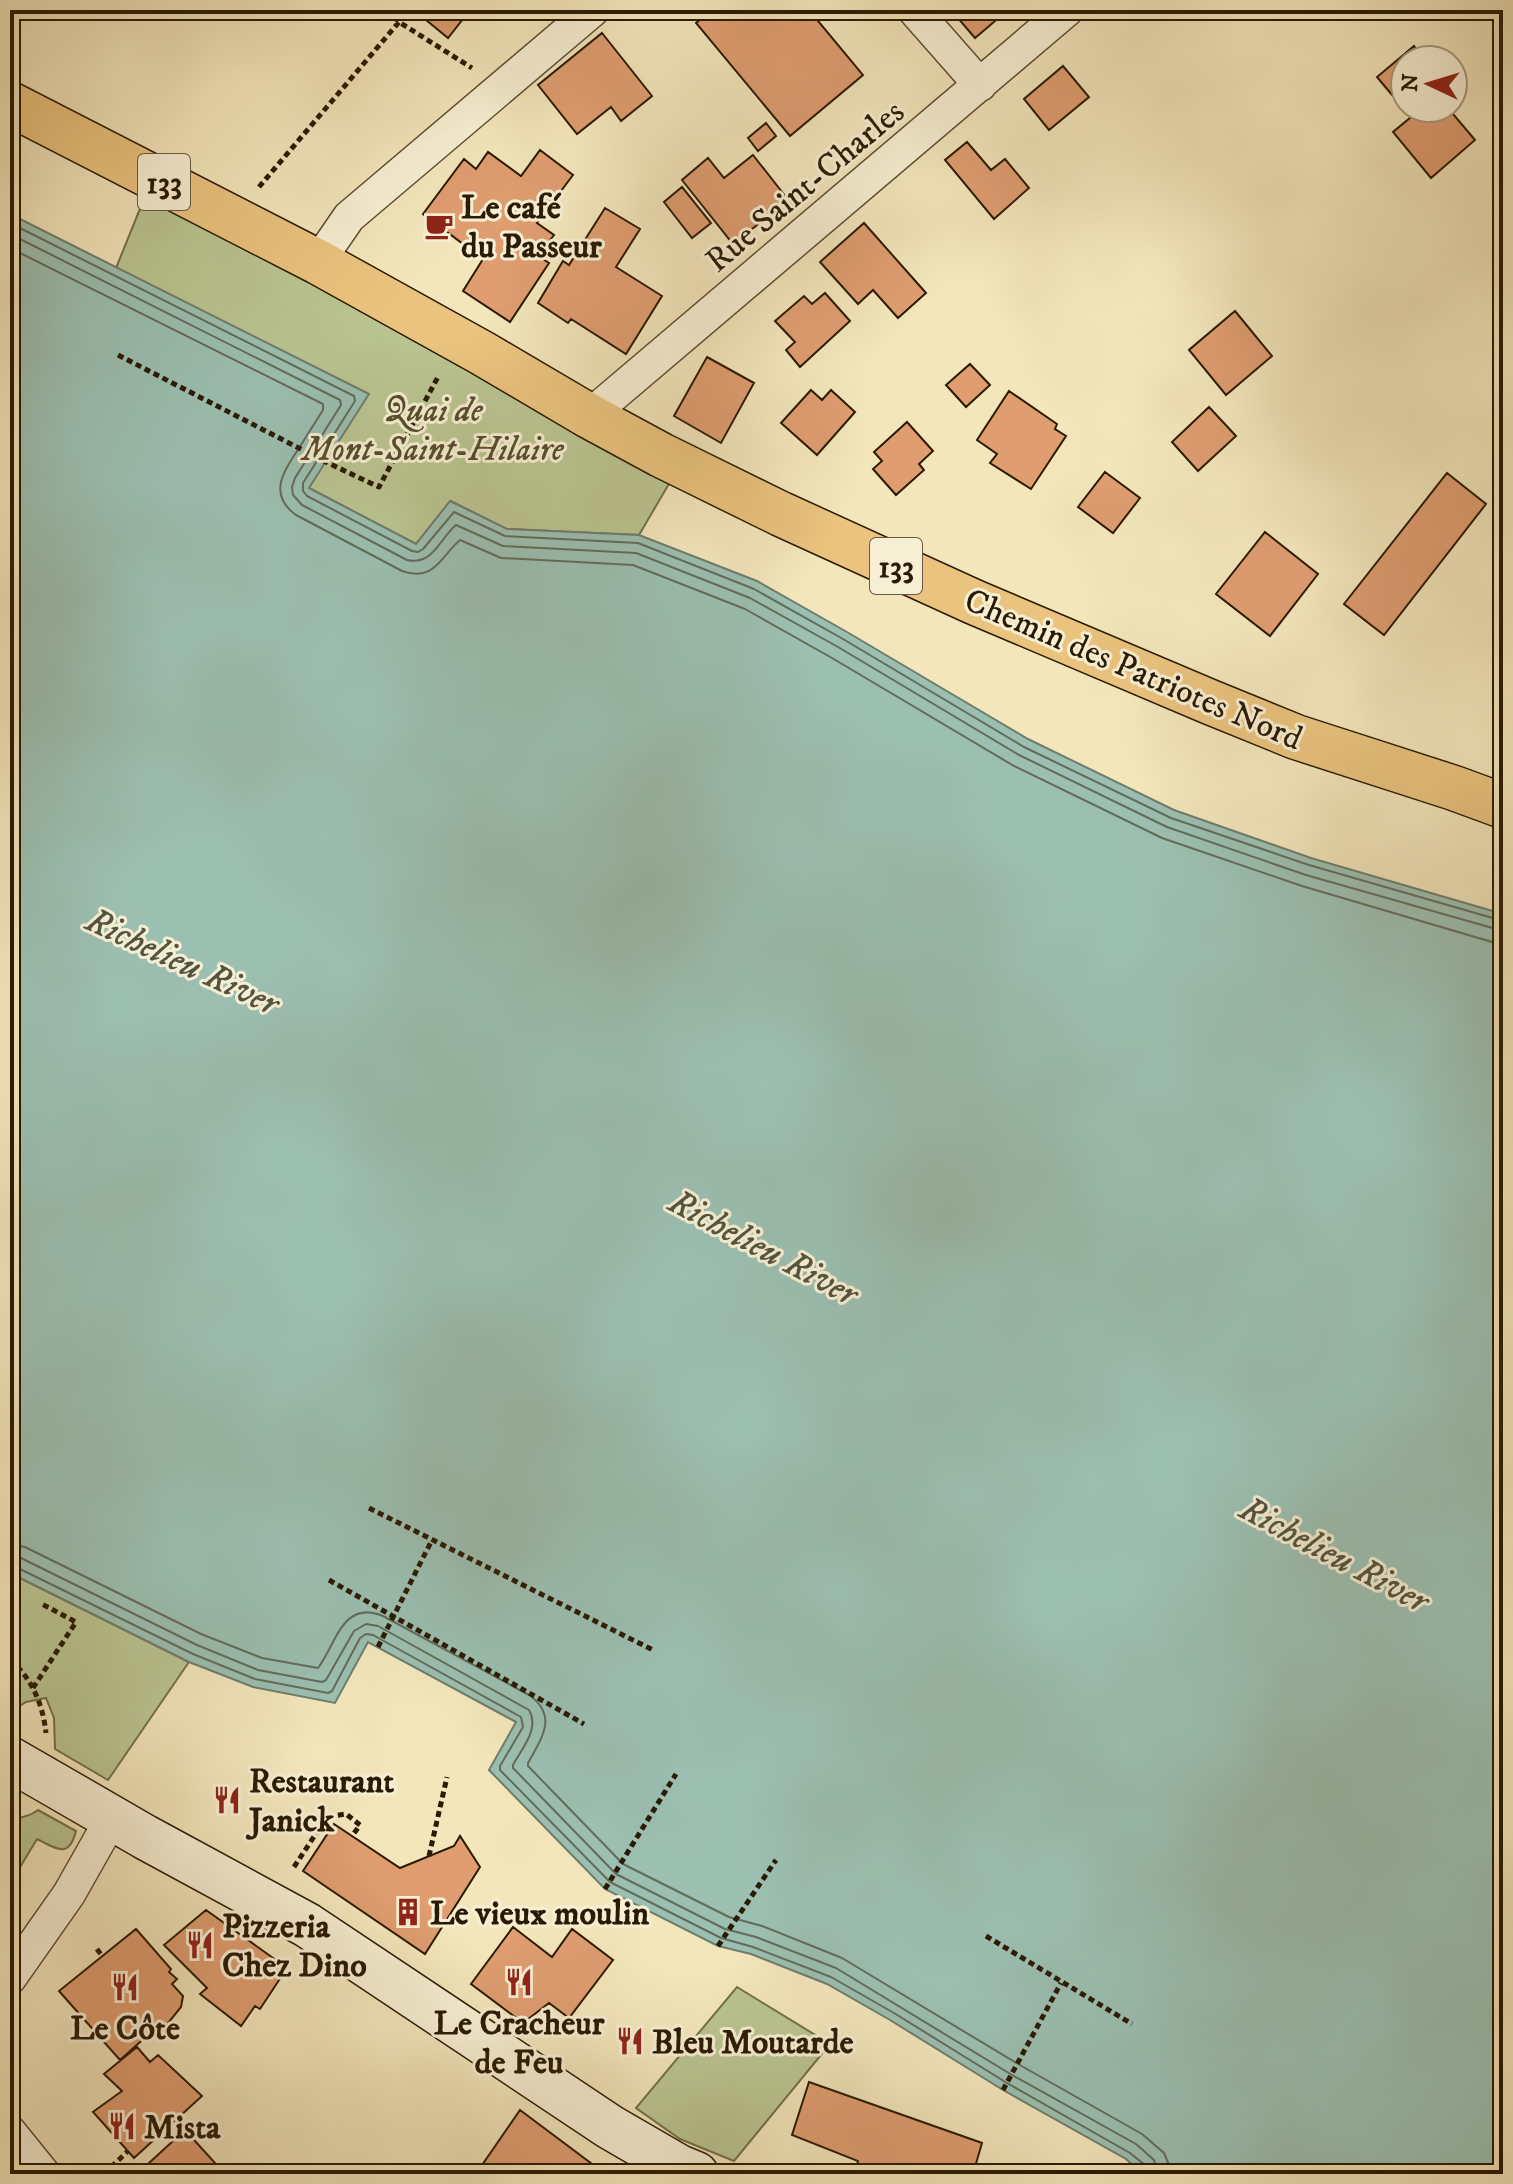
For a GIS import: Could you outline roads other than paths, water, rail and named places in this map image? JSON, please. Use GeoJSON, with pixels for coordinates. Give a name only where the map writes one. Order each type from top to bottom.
{"type":"FeatureCollection","features":[{"type":"Feature","properties":{"kind":"main road","name":"Chemin des Patriotes Nord"},"geometry":{"type":"LineString","coordinates":[[10,104],[318,262],[589,416],[781,514],[1015,619],[1296,737],[1503,806]]}},
{"type":"Feature","properties":{"kind":"main road"},"geometry":{"type":"LineString","coordinates":[[28,1751],[112,1818],[307,1925],[610,2127],[696,2174]]}},
{"type":"Feature","properties":{"kind":"street"},"geometry":{"type":"LineString","coordinates":[[318,262],[349,217],[593,10]]}},
{"type":"Feature","properties":{"kind":"street"},"geometry":{"type":"LineString","coordinates":[[914,10],[980,85]]}},
{"type":"Feature","properties":{"kind":"street","name":"Rue Saint-Charles"},"geometry":{"type":"LineString","coordinates":[[589,416],[1067,10]]}},
{"type":"Feature","properties":{"kind":"street"},"geometry":{"type":"LineString","coordinates":[[10,1978],[69,1894],[112,1818]]}},
{"type":"Feature","properties":{"kind":"street"},"geometry":{"type":"LineString","coordinates":[[10,2132],[44,2174]]}},
{"type":"Feature","properties":{"kind":"water","name":"Richelieu River"},"geometry":{"type":"Polygon","coordinates":[[[10,214],[369,394],[309,488],[416,544],[450,501],[507,529],[639,535],[757,581],[1028,739],[1174,810],[1311,858],[1503,914],[1503,2174],[1143,2174],[1126,2159],[1003,2090],[827,1984],[751,1954],[718,1946],[605,1889],[489,1770],[516,1722],[368,1642],[335,1703],[253,1687],[189,1662],[10,1573],[10,214]]]}},
{"type":"Feature","properties":{"kind":"place","name":"Le café du Passeur"},"geometry":{"type":"Point","coordinates":[439,226]}},
{"type":"Feature","properties":{"kind":"place","name":"Restaurant Janick"},"geometry":{"type":"Point","coordinates":[227,1800]}},
{"type":"Feature","properties":{"kind":"place","name":"Le vieux moulin"},"geometry":{"type":"Point","coordinates":[408,1912]}},
{"type":"Feature","properties":{"kind":"place","name":"Pizzeria Chez Dino"},"geometry":{"type":"Point","coordinates":[200,1945]}},
{"type":"Feature","properties":{"kind":"place","name":"Le Cracheur de Feu"},"geometry":{"type":"Point","coordinates":[519,1982]}},
{"type":"Feature","properties":{"kind":"place","name":"Le Côte"},"geometry":{"type":"Point","coordinates":[125,1987]}},
{"type":"Feature","properties":{"kind":"place","name":"Bleu Moutarde"},"geometry":{"type":"Point","coordinates":[630,2041]}},
{"type":"Feature","properties":{"kind":"place","name":"Mista"},"geometry":{"type":"Point","coordinates":[122,2126]}},
{"type":"Feature","properties":{"kind":"park label","name":"Quai de Mont-Saint-Hilaire"},"geometry":{"type":"Point","coordinates":[433,428]}}]}
